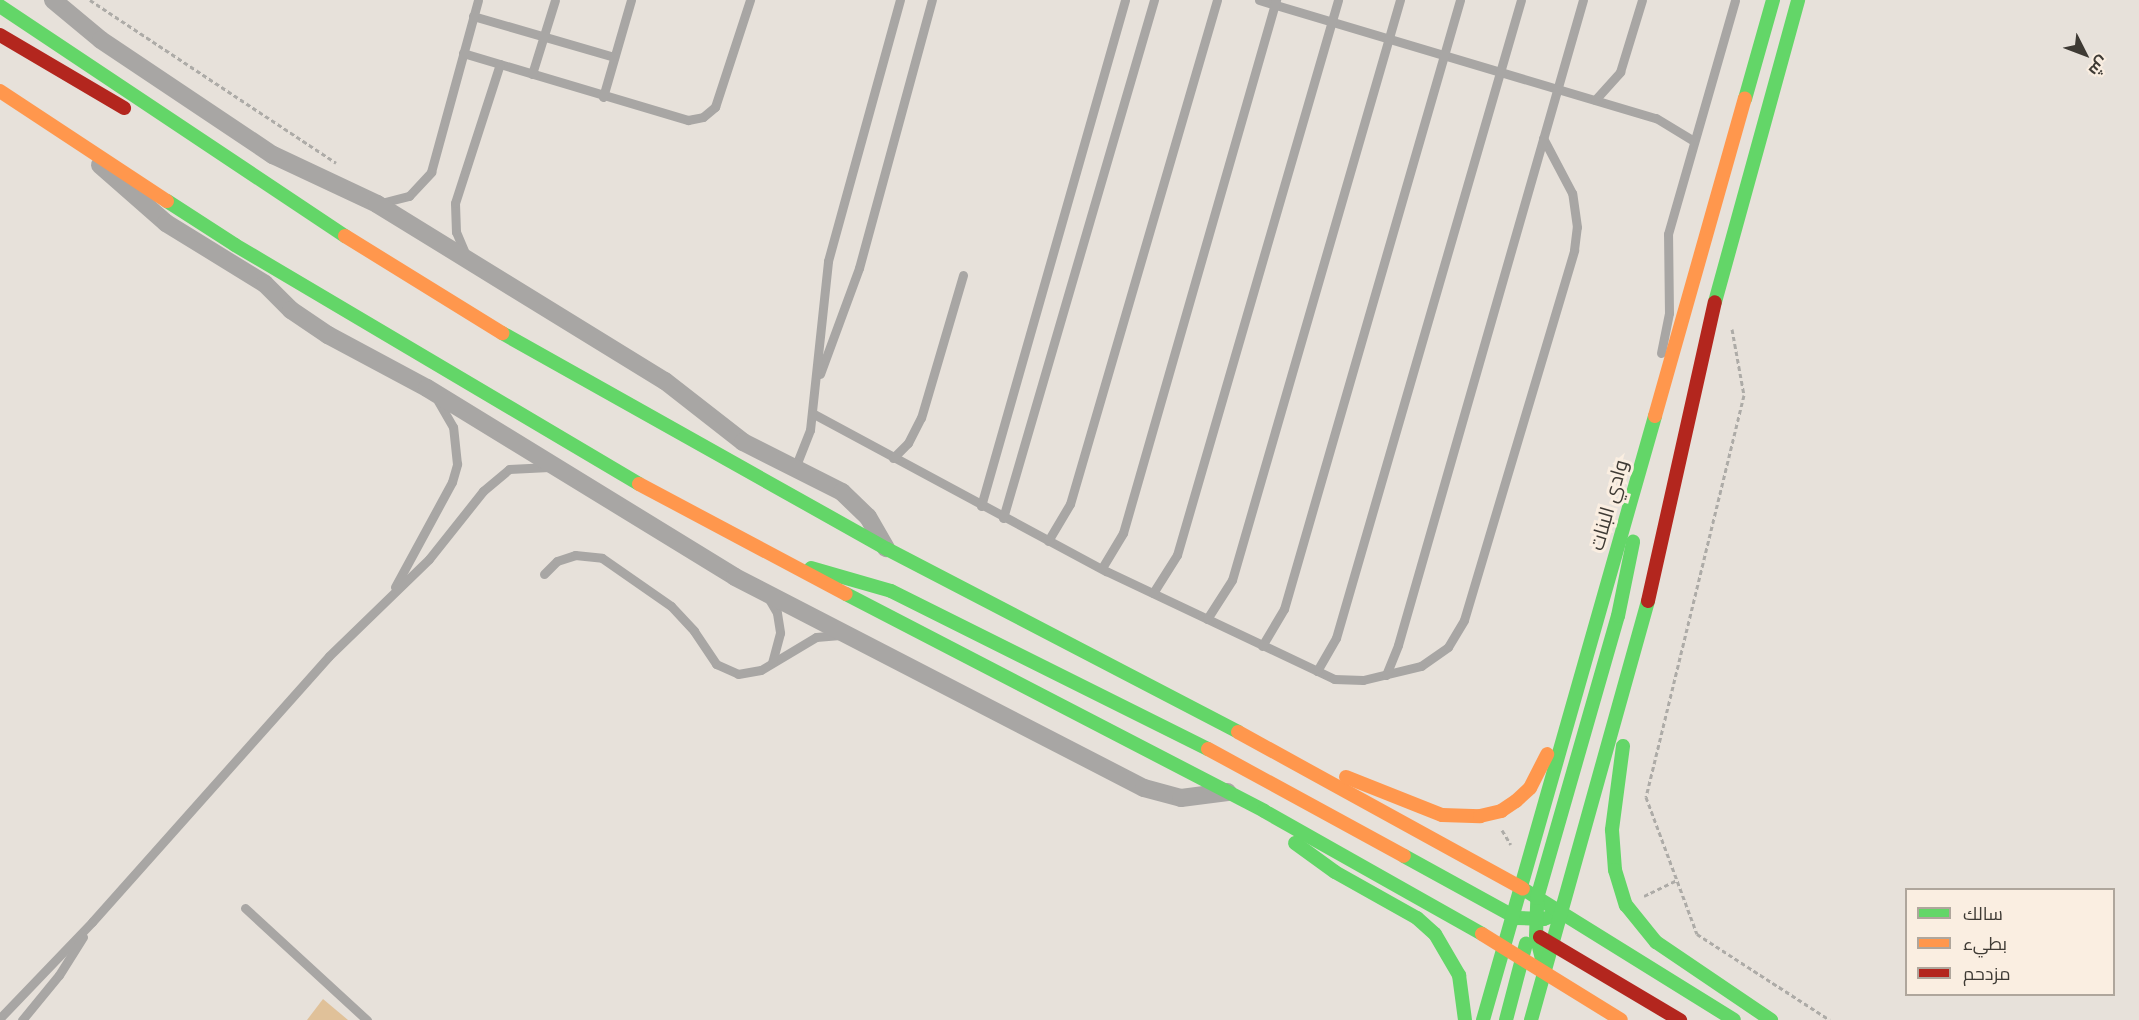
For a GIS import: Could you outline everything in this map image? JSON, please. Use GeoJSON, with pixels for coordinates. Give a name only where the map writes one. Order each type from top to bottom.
{"type":"FeatureCollection","features":[{"type":"Feature","properties":{"kind":"main road","name":"وادي البنات"},"geometry":{"type":"LineString","coordinates":[[1483,1020],[1773,0]]}},
{"type":"Feature","properties":{"kind":"main road"},"geometry":{"type":"LineString","coordinates":[[1531,1020],[1631,666],[1669,515],[1719,279],[1797,0]]}},
{"type":"Feature","properties":{"kind":"main road"},"geometry":{"type":"LineString","coordinates":[[0,6],[202,145],[550,362],[887,549],[1314,771],[1562,912],[1734,1020]]}},
{"type":"Feature","properties":{"kind":"main road"},"geometry":{"type":"LineString","coordinates":[[0,35],[75,82],[202,145]]}},
{"type":"Feature","properties":{"kind":"main road"},"geometry":{"type":"LineString","coordinates":[[0,91],[85,149],[322,298],[652,490],[791,566],[1264,811],[1523,958],[1621,1020]]}},
{"type":"Feature","properties":{"kind":"main road"},"geometry":{"type":"LineString","coordinates":[[1506,1020],[1531,936],[1531,920],[1537,898],[1626,581],[1637,477]]}},
{"type":"Feature","properties":{"kind":"main road"},"geometry":{"type":"LineString","coordinates":[[791,566],[842,574],[891,591],[1070,678],[1291,792],[1511,915],[1531,920],[1562,912]]}},
{"type":"Feature","properties":{"kind":"main road"},"geometry":{"type":"LineString","coordinates":[[1314,771],[1376,787],[1442,815],[1480,816],[1501,811],[1530,788],[1540,772],[1570,689],[1586,662]]}},
{"type":"Feature","properties":{"kind":"main road"},"geometry":{"type":"LineString","coordinates":[[1631,666],[1630,706],[1612,830],[1615,870],[1626,905],[1656,942],[1771,1020]]}},
{"type":"Feature","properties":{"kind":"main road"},"geometry":{"type":"LineString","coordinates":[[1264,811],[1312,857],[1417,918],[1435,934],[1459,975],[1465,1020]]}},
{"type":"Feature","properties":{"kind":"main road"},"geometry":{"type":"LineString","coordinates":[[1519,887],[1531,920]]}},
{"type":"Feature","properties":{"kind":"main road"},"geometry":{"type":"LineString","coordinates":[[1502,947],[1531,936],[1554,942],[1680,1020]]}},
{"type":"Feature","properties":{"kind":"main road"},"geometry":{"type":"LineString","coordinates":[[1531,936],[1545,971]]}},
{"type":"Feature","properties":{"kind":"street"},"geometry":{"type":"LineString","coordinates":[[53,0],[100,40],[273,155],[377,204],[665,381],[743,442],[830,485],[856,504],[887,549]]}},
{"type":"Feature","properties":{"kind":"street"},"geometry":{"type":"LineString","coordinates":[[85,149],[137,201],[265,284],[303,319],[427,388],[760,590],[1144,788],[1181,798],[1228,792]]}},
{"type":"Feature","properties":{"kind":"lane"},"geometry":{"type":"LineString","coordinates":[[377,204],[409,196],[431,172],[478,0]]}},
{"type":"Feature","properties":{"kind":"lane"},"geometry":{"type":"LineString","coordinates":[[532,74],[555,0]]}},
{"type":"Feature","properties":{"kind":"lane"},"geometry":{"type":"LineString","coordinates":[[603,96],[631,0]]}},
{"type":"Feature","properties":{"kind":"lane"},"geometry":{"type":"LineString","coordinates":[[463,53],[688,120],[703,117],[715,107],[722,93],[750,0]]}},
{"type":"Feature","properties":{"kind":"lane"},"geometry":{"type":"LineString","coordinates":[[795,468],[807,443],[812,413],[828,261],[900,0]]}},
{"type":"Feature","properties":{"kind":"lane"},"geometry":{"type":"LineString","coordinates":[[815,385],[859,268],[932,0]]}},
{"type":"Feature","properties":{"kind":"lane"},"geometry":{"type":"LineString","coordinates":[[981,506],[1125,0]]}},
{"type":"Feature","properties":{"kind":"lane"},"geometry":{"type":"LineString","coordinates":[[1003,518],[1154,0]]}},
{"type":"Feature","properties":{"kind":"lane"},"geometry":{"type":"LineString","coordinates":[[1048,541],[1070,504],[1217,0]]}},
{"type":"Feature","properties":{"kind":"lane"},"geometry":{"type":"LineString","coordinates":[[1259,0],[1276,2],[1332,22],[1663,120],[1694,141]]}},
{"type":"Feature","properties":{"kind":"lane"},"geometry":{"type":"LineString","coordinates":[[1153,593],[1176,555],[1338,0]]}},
{"type":"Feature","properties":{"kind":"lane"},"geometry":{"type":"LineString","coordinates":[[1207,619],[1232,580],[1400,0]]}},
{"type":"Feature","properties":{"kind":"lane"},"geometry":{"type":"LineString","coordinates":[[1262,646],[1284,609],[1460,0]]}},
{"type":"Feature","properties":{"kind":"lane"},"geometry":{"type":"LineString","coordinates":[[1317,671],[1336,638],[1521,0]]}},
{"type":"Feature","properties":{"kind":"lane"},"geometry":{"type":"LineString","coordinates":[[1386,675],[1398,645],[1583,0]]}},
{"type":"Feature","properties":{"kind":"lane"},"geometry":{"type":"LineString","coordinates":[[1595,100],[1620,72],[1642,0]]}},
{"type":"Feature","properties":{"kind":"lane"},"geometry":{"type":"LineString","coordinates":[[1657,406],[1659,363],[1670,307],[1668,234],[1736,0]]}},
{"type":"Feature","properties":{"kind":"lane"},"geometry":{"type":"LineString","coordinates":[[1102,568],[1123,533],[1276,2]]}},
{"type":"Feature","properties":{"kind":"lane"},"geometry":{"type":"LineString","coordinates":[[473,16],[614,57]]}},
{"type":"Feature","properties":{"kind":"lane"},"geometry":{"type":"LineString","coordinates":[[468,258],[456,232],[455,203],[500,64]]}},
{"type":"Feature","properties":{"kind":"lane"},"geometry":{"type":"LineString","coordinates":[[812,413],[1048,541],[1317,671],[1344,681],[1386,675],[1431,661],[1448,647],[1464,620],[1574,250],[1575,204],[1543,138]]}},
{"type":"Feature","properties":{"kind":"lane"},"geometry":{"type":"LineString","coordinates":[[892,458],[908,442],[921,418],[963,275]]}},
{"type":"Feature","properties":{"kind":"lane"},"geometry":{"type":"LineString","coordinates":[[393,591],[452,482],[457,464],[450,416],[427,388]]}},
{"type":"Feature","properties":{"kind":"lane"},"geometry":{"type":"LineString","coordinates":[[0,1018],[92,922],[329,656],[393,591],[429,559],[500,475],[527,466],[562,471]]}},
{"type":"Feature","properties":{"kind":"lane"},"geometry":{"type":"LineString","coordinates":[[544,574],[557,561],[574,555],[602,558],[683,617],[716,664],[726,670],[750,674],[816,637],[836,634],[857,638]]}},
{"type":"Feature","properties":{"kind":"lane"},"geometry":{"type":"LineString","coordinates":[[760,590],[773,604],[780,622],[779,644],[771,664]]}},
{"type":"Feature","properties":{"kind":"lane"},"geometry":{"type":"LineString","coordinates":[[245,908],[367,1020]]}},
{"type":"Feature","properties":{"kind":"lane"},"geometry":{"type":"LineString","coordinates":[[22,1020],[59,975],[92,922]]}},
{"type":"Feature","properties":{"kind":"path"},"geometry":{"type":"LineString","coordinates":[[90,0],[338,165]]}},
{"type":"Feature","properties":{"kind":"path"},"geometry":{"type":"LineString","coordinates":[[1732,329],[1744,395],[1646,797],[1697,934],[1830,1020]]}},
{"type":"Feature","properties":{"kind":"path"},"geometry":{"type":"LineString","coordinates":[[1626,905],[1677,880]]}},
{"type":"Feature","properties":{"kind":"shaded area"},"geometry":{"type":"Polygon","coordinates":[[[323,999],[348,1020],[307,1020],[323,999]]]}},
{"type":"Feature","properties":{"kind":"traffic: fast"},"geometry":{"type":"LineString","coordinates":[[1745,99],[1773,0]]}},
{"type":"Feature","properties":{"kind":"traffic: fast"},"geometry":{"type":"LineString","coordinates":[[1715,302],[1798,0]]}},
{"type":"Feature","properties":{"kind":"traffic: fast"},"geometry":{"type":"LineString","coordinates":[[0,6],[345,236]]}},
{"type":"Feature","properties":{"kind":"traffic: fast"},"geometry":{"type":"LineString","coordinates":[[167,201],[235,245],[639,484]]}},
{"type":"Feature","properties":{"kind":"traffic: fast"},"geometry":{"type":"LineString","coordinates":[[502,333],[887,549],[1238,732]]}},
{"type":"Feature","properties":{"kind":"traffic: fast"},"geometry":{"type":"LineString","coordinates":[[1483,1020],[1655,416]]}},
{"type":"Feature","properties":{"kind":"traffic: fast"},"geometry":{"type":"LineString","coordinates":[[1545,971],[1536,936],[1537,898],[1618,616],[1633,542]]}},
{"type":"Feature","properties":{"kind":"traffic: fast"},"geometry":{"type":"LineString","coordinates":[[811,568],[891,591],[1208,749]]}},
{"type":"Feature","properties":{"kind":"traffic: fast"},"geometry":{"type":"LineString","coordinates":[[846,594],[1264,811],[1482,934]]}},
{"type":"Feature","properties":{"kind":"traffic: fast"},"geometry":{"type":"LineString","coordinates":[[1531,1020],[1648,601]]}},
{"type":"Feature","properties":{"kind":"traffic: fast"},"geometry":{"type":"LineString","coordinates":[[1623,746],[1612,830],[1615,870],[1626,905],[1656,942],[1771,1020]]}},
{"type":"Feature","properties":{"kind":"traffic: fast"},"geometry":{"type":"LineString","coordinates":[[1295,843],[1335,872],[1417,918],[1435,934],[1459,975],[1465,1020]]}},
{"type":"Feature","properties":{"kind":"traffic: fast"},"geometry":{"type":"LineString","coordinates":[[1404,856],[1517,918],[1544,919],[1562,912]]}},
{"type":"Feature","properties":{"kind":"traffic: fast"},"geometry":{"type":"LineString","coordinates":[[1523,889],[1734,1020]]}},
{"type":"Feature","properties":{"kind":"traffic: fast"},"geometry":{"type":"LineString","coordinates":[[1506,1020],[1526,944]]}},
{"type":"Feature","properties":{"kind":"traffic: slow"},"geometry":{"type":"LineString","coordinates":[[0,91],[167,201]]}},
{"type":"Feature","properties":{"kind":"traffic: slow"},"geometry":{"type":"LineString","coordinates":[[1655,416],[1745,99]]}},
{"type":"Feature","properties":{"kind":"traffic: slow"},"geometry":{"type":"LineString","coordinates":[[345,236],[502,333]]}},
{"type":"Feature","properties":{"kind":"traffic: slow"},"geometry":{"type":"LineString","coordinates":[[639,484],[846,594]]}},
{"type":"Feature","properties":{"kind":"traffic: slow"},"geometry":{"type":"LineString","coordinates":[[1238,732],[1523,889]]}},
{"type":"Feature","properties":{"kind":"traffic: slow"},"geometry":{"type":"LineString","coordinates":[[1208,749],[1404,856]]}},
{"type":"Feature","properties":{"kind":"traffic: slow"},"geometry":{"type":"LineString","coordinates":[[1346,777],[1442,815],[1480,816],[1501,811],[1516,801],[1530,788],[1547,754]]}},
{"type":"Feature","properties":{"kind":"traffic: slow"},"geometry":{"type":"LineString","coordinates":[[1482,934],[1621,1020]]}},
{"type":"Feature","properties":{"kind":"traffic: jam"},"geometry":{"type":"LineString","coordinates":[[0,35],[124,108]]}},
{"type":"Feature","properties":{"kind":"traffic: jam"},"geometry":{"type":"LineString","coordinates":[[1648,601],[1715,302]]}},
{"type":"Feature","properties":{"kind":"traffic: jam"},"geometry":{"type":"LineString","coordinates":[[1540,937],[1680,1020]]}}]}
